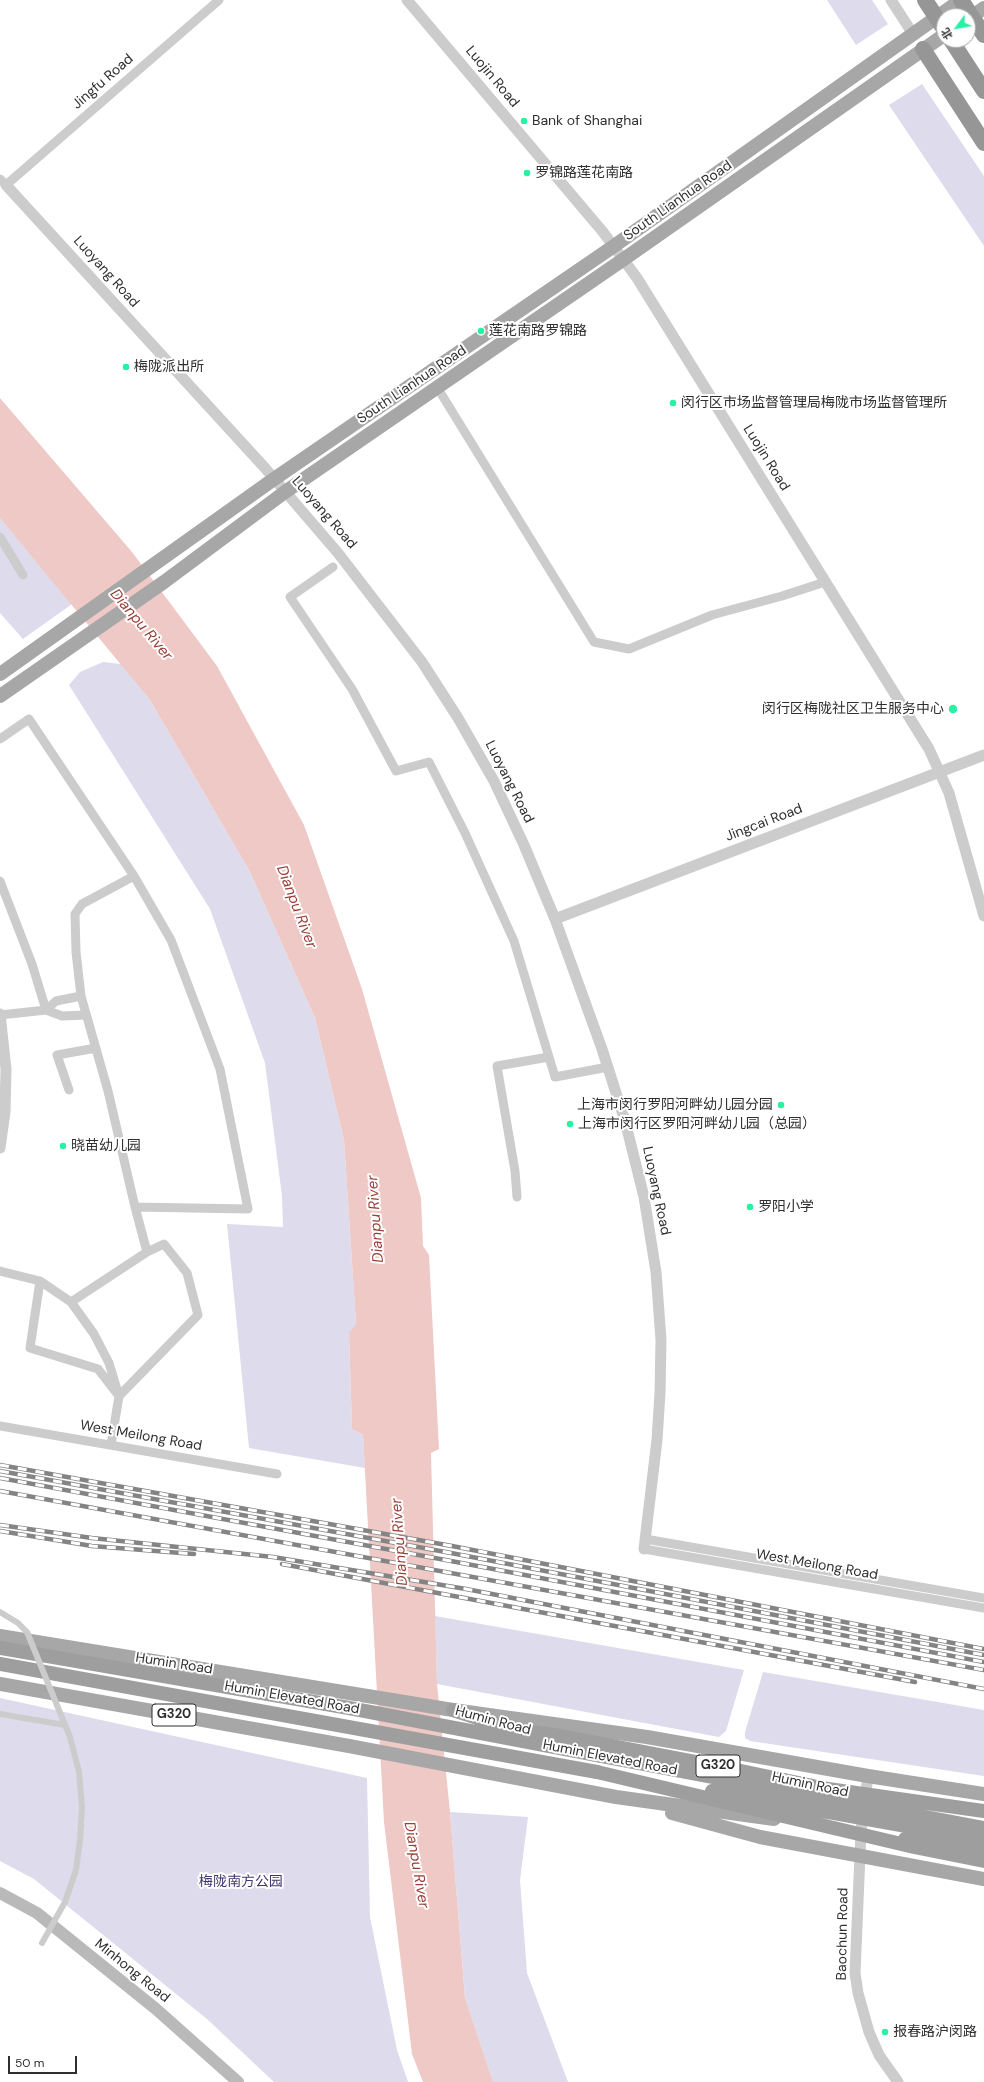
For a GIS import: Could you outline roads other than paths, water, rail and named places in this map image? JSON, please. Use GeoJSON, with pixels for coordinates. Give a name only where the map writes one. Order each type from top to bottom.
{"type":"FeatureCollection","features":[{"type":"Feature","properties":{"kind":"highway"},"geometry":{"type":"LineString","coordinates":[[925,0],[936,17]]}},
{"type":"Feature","properties":{"kind":"highway"},"geometry":{"type":"LineString","coordinates":[[961,0],[984,35]]}},
{"type":"Feature","properties":{"kind":"highway"},"geometry":{"type":"LineString","coordinates":[[923,48],[984,142]]}},
{"type":"Feature","properties":{"kind":"highway"},"geometry":{"type":"LineString","coordinates":[[956,48],[984,91]]}},
{"type":"Feature","properties":{"kind":"highway","name":"Humin Elevated Road"},"geometry":{"type":"LineString","coordinates":[[0,1648],[350,1708],[984,1828]]}},
{"type":"Feature","properties":{"kind":"highway","name":"Humin Elevated Road"},"geometry":{"type":"LineString","coordinates":[[0,1664],[597,1772],[778,1801],[984,1840]]}},
{"type":"Feature","properties":{"kind":"highway","name":"Humin Road"},"geometry":{"type":"LineString","coordinates":[[453,1710],[515,1730],[554,1735],[866,1797],[984,1818]]}},
{"type":"Feature","properties":{"kind":"highway"},"geometry":{"type":"LineString","coordinates":[[602,1756],[984,1811]]}},
{"type":"Feature","properties":{"kind":"highway"},"geometry":{"type":"LineString","coordinates":[[597,1772],[914,1847],[984,1861]]}},
{"type":"Feature","properties":{"kind":"highway","name":"G320"},"geometry":{"type":"LineString","coordinates":[[861,1831],[984,1852]]}},
{"type":"Feature","properties":{"kind":"main road","name":"South Lianhua Road"},"geometry":{"type":"LineString","coordinates":[[0,674],[274,479],[614,246],[961,0]]}},
{"type":"Feature","properties":{"kind":"main road"},"geometry":{"type":"LineString","coordinates":[[913,34],[923,48]]}},
{"type":"Feature","properties":{"kind":"main road","name":"South Lianhua Road"},"geometry":{"type":"LineString","coordinates":[[0,696],[164,582],[285,492],[624,259],[936,39]]}},
{"type":"Feature","properties":{"kind":"main road","name":"Humin Road"},"geometry":{"type":"LineString","coordinates":[[0,1636],[453,1710]]}},
{"type":"Feature","properties":{"kind":"main road","name":"G320"},"geometry":{"type":"LineString","coordinates":[[0,1684],[349,1746],[616,1797],[861,1831]]}},
{"type":"Feature","properties":{"kind":"main road"},"geometry":{"type":"LineString","coordinates":[[453,1710],[647,1737],[868,1776],[984,1794]]}},
{"type":"Feature","properties":{"kind":"main road"},"geometry":{"type":"LineString","coordinates":[[616,1797],[760,1836],[860,1857],[984,1879]]}},
{"type":"Feature","properties":{"kind":"main road","name":"Minhong Road"},"geometry":{"type":"LineString","coordinates":[[0,1893],[37,1913],[156,2009],[238,2082]]}},
{"type":"Feature","properties":{"kind":"street","name":"Jingfu Road"},"geometry":{"type":"LineString","coordinates":[[3,182],[220,0]]}},
{"type":"Feature","properties":{"kind":"street","name":"Luojin Road"},"geometry":{"type":"LineString","coordinates":[[407,0],[624,259],[929,749],[941,771],[949,793],[984,916]]}},
{"type":"Feature","properties":{"kind":"street"},"geometry":{"type":"LineString","coordinates":[[891,0],[913,34]]}},
{"type":"Feature","properties":{"kind":"street","name":"Luoyang Road"},"geometry":{"type":"LineString","coordinates":[[3,182],[274,479],[378,602],[422,662],[458,718],[494,781],[524,845],[555,919],[608,1067],[625,1121],[644,1197],[656,1272],[661,1340],[660,1393],[645,1544]]}},
{"type":"Feature","properties":{"kind":"street"},"geometry":{"type":"LineString","coordinates":[[437,387],[594,642],[629,649],[712,616],[825,582]]}},
{"type":"Feature","properties":{"kind":"street"},"geometry":{"type":"LineString","coordinates":[[0,537],[23,575]]}},
{"type":"Feature","properties":{"kind":"street"},"geometry":{"type":"LineString","coordinates":[[333,567],[290,597],[352,689],[396,771],[429,762],[465,833],[514,940],[555,1077],[608,1067]]}},
{"type":"Feature","properties":{"kind":"street"},"geometry":{"type":"LineString","coordinates":[[0,739],[29,719],[134,876],[171,940],[220,1069],[248,1209],[136,1207]]}},
{"type":"Feature","properties":{"kind":"street","name":"Jingcai Road"},"geometry":{"type":"LineString","coordinates":[[555,919],[984,755]]}},
{"type":"Feature","properties":{"kind":"street"},"geometry":{"type":"LineString","coordinates":[[134,876],[82,904],[75,914],[76,952],[81,996],[96,1048],[147,1252]]}},
{"type":"Feature","properties":{"kind":"street"},"geometry":{"type":"LineString","coordinates":[[0,882],[32,964],[46,1010]]}},
{"type":"Feature","properties":{"kind":"street"},"geometry":{"type":"LineString","coordinates":[[46,1010],[56,1000],[81,996]]}},
{"type":"Feature","properties":{"kind":"street"},"geometry":{"type":"LineString","coordinates":[[0,1148],[5,1112],[6,1069],[0,1015],[46,1010],[62,1016],[86,1015]]}},
{"type":"Feature","properties":{"kind":"street"},"geometry":{"type":"LineString","coordinates":[[69,1090],[57,1055],[96,1048]]}},
{"type":"Feature","properties":{"kind":"street"},"geometry":{"type":"LineString","coordinates":[[517,1197],[515,1171],[497,1066],[549,1057]]}},
{"type":"Feature","properties":{"kind":"street"},"geometry":{"type":"LineString","coordinates":[[71,1302],[147,1252],[164,1244],[187,1273],[198,1315],[119,1396]]}},
{"type":"Feature","properties":{"kind":"street"},"geometry":{"type":"LineString","coordinates":[[0,1270],[40,1281],[71,1302],[94,1334],[109,1363],[119,1396],[111,1445]]}},
{"type":"Feature","properties":{"kind":"street"},"geometry":{"type":"LineString","coordinates":[[40,1281],[30,1348],[98,1368],[119,1396]]}},
{"type":"Feature","properties":{"kind":"street","name":"West Meilong Road"},"geometry":{"type":"LineString","coordinates":[[0,1426],[277,1474]]}},
{"type":"Feature","properties":{"kind":"street","name":"West Meilong Road"},"geometry":{"type":"LineString","coordinates":[[645,1544],[756,1558],[984,1598]]}},
{"type":"Feature","properties":{"kind":"street","name":"West Meilong Road"},"geometry":{"type":"LineString","coordinates":[[645,1544],[755,1568],[984,1608]]}},
{"type":"Feature","properties":{"kind":"street"},"geometry":{"type":"LineString","coordinates":[[0,1612],[18,1623],[27,1632],[65,1726],[79,1772],[82,1807],[76,1870],[65,1902],[42,1943]]}},
{"type":"Feature","properties":{"kind":"street"},"geometry":{"type":"LineString","coordinates":[[0,1714],[65,1726]]}},
{"type":"Feature","properties":{"kind":"street","name":"Baochun Road"},"geometry":{"type":"LineString","coordinates":[[868,1776],[861,1831],[854,1954],[858,1993],[868,2032],[879,2055],[898,2082]]}},
{"type":"Feature","properties":{"kind":"water","name":"Dianpu River"},"geometry":{"type":"Polygon","coordinates":[[[0,398],[132,552],[217,666],[304,825],[362,989],[421,1198],[423,1246],[429,1255],[439,1449],[431,1453],[437,1684],[450,1812],[465,1998],[493,2082],[423,2082],[412,2054],[384,1822],[363,1435],[352,1429],[349,1333],[356,1324],[344,1140],[315,1018],[250,872],[150,700],[0,518],[0,398]]]}},
{"type":"Feature","properties":{"kind":"railway"},"geometry":{"type":"LineString","coordinates":[[0,1465],[452,1546],[984,1649]]}},
{"type":"Feature","properties":{"kind":"railway"},"geometry":{"type":"LineString","coordinates":[[0,1471],[451,1553],[984,1655]]}},
{"type":"Feature","properties":{"kind":"railway"},"geometry":{"type":"LineString","coordinates":[[0,1478],[451,1561],[984,1662]]}},
{"type":"Feature","properties":{"kind":"railway"},"geometry":{"type":"LineString","coordinates":[[0,1491],[984,1670]]}},
{"type":"Feature","properties":{"kind":"railway"},"geometry":{"type":"LineString","coordinates":[[0,1525],[92,1538],[273,1557],[466,1589],[984,1689]]}},
{"type":"Feature","properties":{"kind":"railway"},"geometry":{"type":"LineString","coordinates":[[0,1531],[92,1546],[194,1554]]}},
{"type":"Feature","properties":{"kind":"railway"},"geometry":{"type":"LineString","coordinates":[[282,1564],[915,1682]]}},
{"type":"Feature","properties":{"kind":"place","name":"Bank of Shanghai"},"geometry":{"type":"Point","coordinates":[524,121]}},
{"type":"Feature","properties":{"kind":"place","name":"罗锦路莲花南路"},"geometry":{"type":"Point","coordinates":[527,173]}},
{"type":"Feature","properties":{"kind":"place","name":"莲花南路罗锦路"},"geometry":{"type":"Point","coordinates":[481,331]}},
{"type":"Feature","properties":{"kind":"place","name":"梅陇派出所"},"geometry":{"type":"Point","coordinates":[126,367]}},
{"type":"Feature","properties":{"kind":"place","name":"闵行区市场监督管理局梅陇市场监督管理所"},"geometry":{"type":"Point","coordinates":[673,403]}},
{"type":"Feature","properties":{"kind":"place","name":"闵行区梅陇社区卫生服务中心"},"geometry":{"type":"Point","coordinates":[953,709]}},
{"type":"Feature","properties":{"kind":"place","name":"上海市闵行罗阳河畔幼儿园分园"},"geometry":{"type":"Point","coordinates":[781,1105]}},
{"type":"Feature","properties":{"kind":"place","name":"上海市闵行区罗阳河畔幼儿园（总园）"},"geometry":{"type":"Point","coordinates":[570,1124]}},
{"type":"Feature","properties":{"kind":"place","name":"晓苗幼儿园"},"geometry":{"type":"Point","coordinates":[63,1146]}},
{"type":"Feature","properties":{"kind":"place","name":"罗阳小学"},"geometry":{"type":"Point","coordinates":[750,1207]}},
{"type":"Feature","properties":{"kind":"place","name":"报春路沪闵路"},"geometry":{"type":"Point","coordinates":[885,2032]}},
{"type":"Feature","properties":{"kind":"park label","name":"梅陇南方公园"},"geometry":{"type":"Point","coordinates":[241,1882]}}]}
